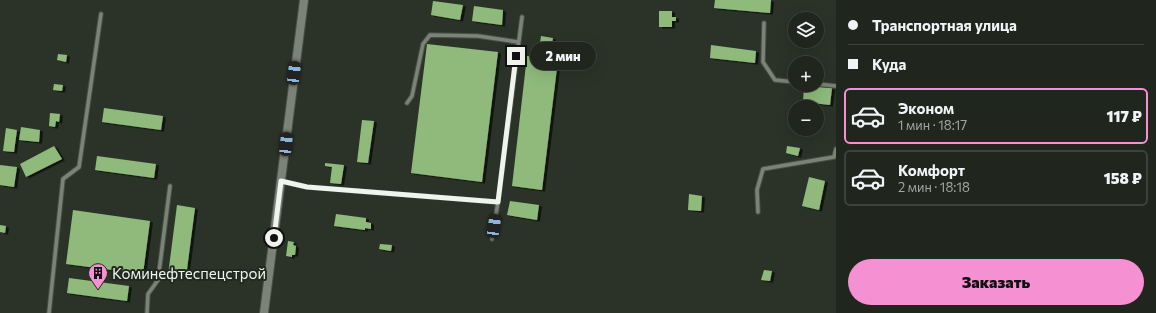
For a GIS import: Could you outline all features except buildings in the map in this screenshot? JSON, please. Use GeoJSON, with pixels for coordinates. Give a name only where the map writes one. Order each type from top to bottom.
{"type":"FeatureCollection","features":[{"type":"Feature","properties":{"kind":"street"},"geometry":{"type":"LineString","coordinates":[[264,313],[304,0]]}},
{"type":"Feature","properties":{"kind":"lane"},"geometry":{"type":"LineString","coordinates":[[49,313],[63,179],[79,167],[101,14]]}},
{"type":"Feature","properties":{"kind":"lane"},"geometry":{"type":"LineString","coordinates":[[492,239],[522,17]]}},
{"type":"Feature","properties":{"kind":"lane"},"geometry":{"type":"LineString","coordinates":[[764,23],[763,62],[775,80],[788,81]]}},
{"type":"Feature","properties":{"kind":"lane"},"geometry":{"type":"LineString","coordinates":[[407,103],[412,96],[423,44],[430,35],[471,36],[518,42]]}},
{"type":"Feature","properties":{"kind":"lane"},"geometry":{"type":"LineString","coordinates":[[824,85],[836,86]]}},
{"type":"Feature","properties":{"kind":"lane"},"geometry":{"type":"LineString","coordinates":[[758,212],[757,190],[763,169],[834,157],[836,149]]}},
{"type":"Feature","properties":{"kind":"lane"},"geometry":{"type":"LineString","coordinates":[[281,181],[307,187],[498,202]]}},
{"type":"Feature","properties":{"kind":"lane"},"geometry":{"type":"LineString","coordinates":[[147,313],[148,294],[158,280],[170,186]]}},
{"type":"Feature","properties":{"kind":"place","name":"Коминефтеспецстрой"},"geometry":{"type":"Point","coordinates":[98,290]}},
{"type":"Feature","properties":{"kind":"route"},"geometry":{"type":"LineString","coordinates":[[274,238],[281,181],[307,187],[399,193],[498,202],[516,56]]}}]}
